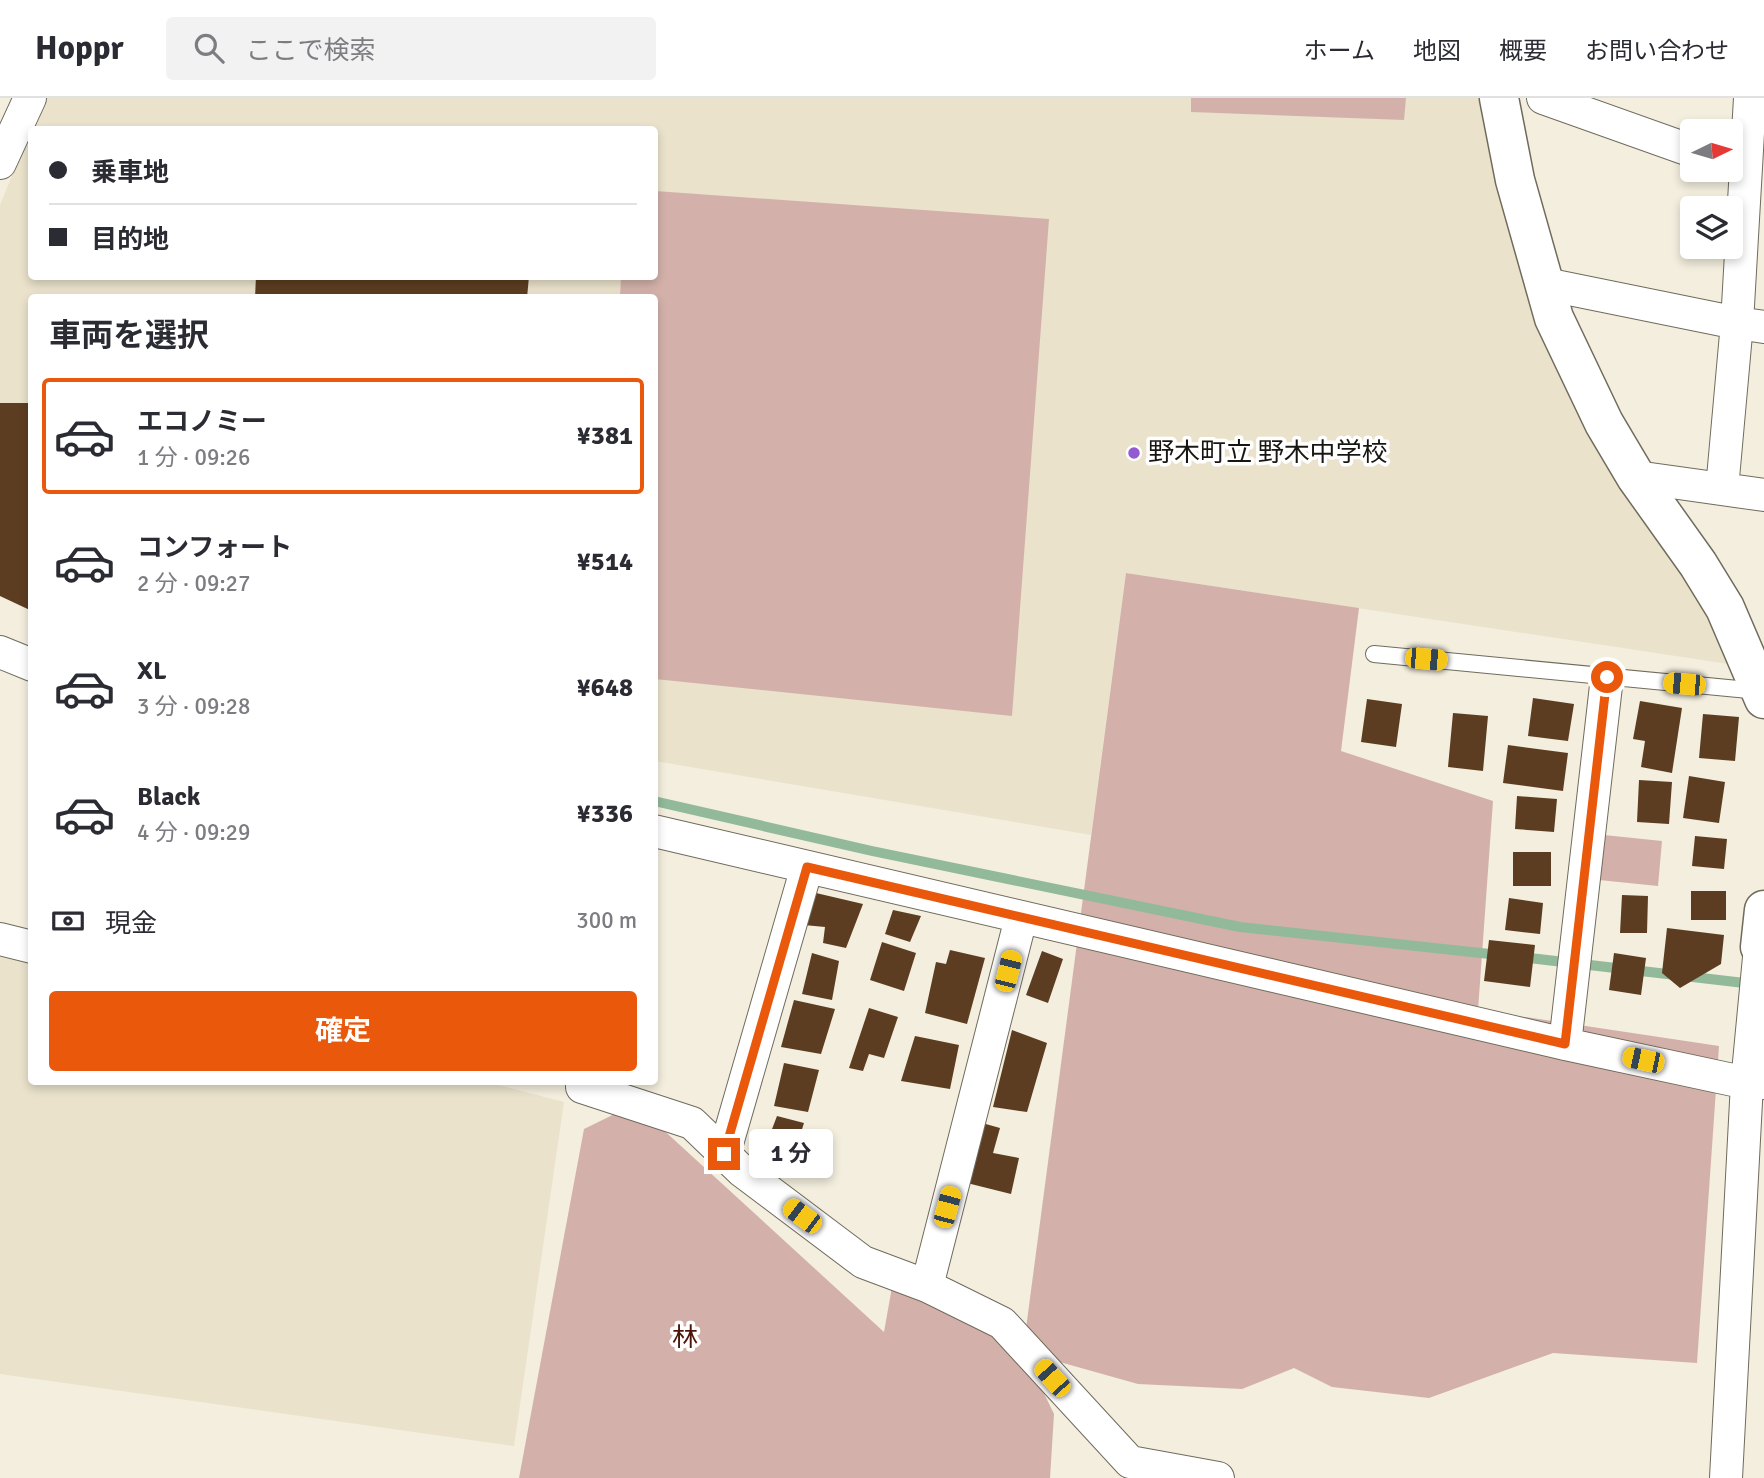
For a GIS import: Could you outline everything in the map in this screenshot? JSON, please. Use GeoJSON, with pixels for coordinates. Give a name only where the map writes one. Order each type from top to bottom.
{"type":"FeatureCollection","features":[{"type":"Feature","properties":{"kind":"street"},"geometry":{"type":"LineString","coordinates":[[0,163],[30,98]]}},
{"type":"Feature","properties":{"kind":"street"},"geometry":{"type":"LineString","coordinates":[[1499,98],[1516,180],[1554,318],[1604,423],[1636,477],[1698,564],[1725,608],[1763,695]]}},
{"type":"Feature","properties":{"kind":"street"},"geometry":{"type":"LineString","coordinates":[[1543,98],[1680,147]]}},
{"type":"Feature","properties":{"kind":"street"},"geometry":{"type":"LineString","coordinates":[[1743,138],[1750,98]]}},
{"type":"Feature","properties":{"kind":"street"},"geometry":{"type":"LineString","coordinates":[[1722,489],[1750,325],[1739,182]]}},
{"type":"Feature","properties":{"kind":"street"},"geometry":{"type":"LineString","coordinates":[[1545,284],[1750,325]]}},
{"type":"Feature","properties":{"kind":"street"},"geometry":{"type":"LineString","coordinates":[[1636,477],[1764,495]]}},
{"type":"Feature","properties":{"kind":"street"},"geometry":{"type":"LineString","coordinates":[[0,652],[28,663]]}},
{"type":"Feature","properties":{"kind":"street"},"geometry":{"type":"LineString","coordinates":[[1565,1044],[1607,677]]}},
{"type":"Feature","properties":{"kind":"street"},"geometry":{"type":"LineString","coordinates":[[658,832],[1565,1044],[1756,1083]]}},
{"type":"Feature","properties":{"kind":"street"},"geometry":{"type":"LineString","coordinates":[[724,1154],[807,867]]}},
{"type":"Feature","properties":{"kind":"street"},"geometry":{"type":"LineString","coordinates":[[927,1286],[1021,918]]}},
{"type":"Feature","properties":{"kind":"street"},"geometry":{"type":"LineString","coordinates":[[1726,1478],[1756,1083],[1763,935]]}},
{"type":"Feature","properties":{"kind":"street"},"geometry":{"type":"LineString","coordinates":[[0,939],[28,946]]}},
{"type":"Feature","properties":{"kind":"street"},"geometry":{"type":"LineString","coordinates":[[581,1085],[692,1123],[741,1171],[863,1262],[927,1286],[1002,1322],[1129,1462],[1218,1478]]}},
{"type":"Feature","properties":{"kind":"lane"},"geometry":{"type":"LineString","coordinates":[[1374,654],[1763,695]]}},
{"type":"Feature","properties":{"kind":"shaded area","name":"野木町立 野木中学校"},"geometry":{"type":"Polygon","coordinates":[[[39,98],[1485,98],[1545,334],[1735,665],[1126,573],[1091,835],[658,762],[658,294],[28,294],[28,610],[0,596],[0,205],[28,137],[28,280],[658,280],[658,126],[32,126],[39,98]]]}},
{"type":"Feature","properties":{"kind":"shaded area"},"geometry":{"type":"Polygon","coordinates":[[[0,949],[28,957],[28,1085],[499,1085],[564,1102],[514,1446],[0,1374],[0,949]]]}},
{"type":"Feature","properties":{"kind":"green space"},"geometry":{"type":"Polygon","coordinates":[[[1191,98],[1406,98],[1404,120],[1191,112],[1191,98]]]}},
{"type":"Feature","properties":{"kind":"green space"},"geometry":{"type":"Polygon","coordinates":[[[658,191],[1049,219],[1012,716],[658,679],[658,294],[620,294],[621,280],[658,280],[658,191]]]}},
{"type":"Feature","properties":{"kind":"green space","name":"林"},"geometry":{"type":"Polygon","coordinates":[[[1126,573],[1359,608],[1341,751],[1493,801],[1478,1010],[1719,1046],[1697,1363],[1553,1353],[1429,1398],[1332,1387],[1294,1368],[1242,1389],[1138,1384],[1024,1352],[1054,1414],[1050,1478],[519,1478],[584,1129],[635,1104],[884,1332],[892,1287],[1023,1351],[1126,573]]]}},
{"type":"Feature","properties":{"kind":"green space"},"geometry":{"type":"Polygon","coordinates":[[[1604,835],[1662,841],[1658,886],[1599,880],[1604,835]]]}},
{"type":"Feature","properties":{"kind":"building"},"geometry":{"type":"Polygon","coordinates":[[[256,280],[529,280],[527,294],[255,294],[256,280]]]}},
{"type":"Feature","properties":{"kind":"building"},"geometry":{"type":"Polygon","coordinates":[[[0,403],[28,403],[28,609],[0,596],[0,403]]]}},
{"type":"Feature","properties":{"kind":"building"},"geometry":{"type":"Polygon","coordinates":[[[1533,698],[1574,704],[1568,741],[1528,736],[1533,698]]]}},
{"type":"Feature","properties":{"kind":"building"},"geometry":{"type":"Polygon","coordinates":[[[1367,699],[1402,704],[1396,747],[1361,742],[1367,699]]]}},
{"type":"Feature","properties":{"kind":"building"},"geometry":{"type":"Polygon","coordinates":[[[1640,701],[1682,708],[1672,773],[1641,767],[1645,741],[1633,739],[1640,701]]]}},
{"type":"Feature","properties":{"kind":"building"},"geometry":{"type":"Polygon","coordinates":[[[1453,713],[1488,716],[1483,771],[1448,767],[1453,713]]]}},
{"type":"Feature","properties":{"kind":"building"},"geometry":{"type":"Polygon","coordinates":[[[1703,714],[1739,717],[1735,761],[1699,758],[1703,714]]]}},
{"type":"Feature","properties":{"kind":"building"},"geometry":{"type":"Polygon","coordinates":[[[1508,745],[1568,753],[1563,791],[1503,783],[1508,745]]]}},
{"type":"Feature","properties":{"kind":"building"},"geometry":{"type":"Polygon","coordinates":[[[1689,776],[1725,782],[1719,823],[1683,818],[1689,776]]]}},
{"type":"Feature","properties":{"kind":"building"},"geometry":{"type":"Polygon","coordinates":[[[1639,780],[1672,782],[1669,824],[1637,822],[1639,780]]]}},
{"type":"Feature","properties":{"kind":"building"},"geometry":{"type":"Polygon","coordinates":[[[1517,796],[1557,799],[1554,832],[1515,829],[1517,796]]]}},
{"type":"Feature","properties":{"kind":"building"},"geometry":{"type":"Polygon","coordinates":[[[1695,836],[1727,839],[1724,869],[1692,866],[1695,836]]]}},
{"type":"Feature","properties":{"kind":"building"},"geometry":{"type":"Polygon","coordinates":[[[1513,852],[1551,852],[1551,886],[1513,886],[1513,852]]]}},
{"type":"Feature","properties":{"kind":"building"},"geometry":{"type":"Polygon","coordinates":[[[1691,891],[1726,891],[1726,920],[1691,920],[1691,891]]]}},
{"type":"Feature","properties":{"kind":"building"},"geometry":{"type":"Polygon","coordinates":[[[816,893],[863,904],[846,948],[823,943],[825,927],[804,925],[816,893]]]}},
{"type":"Feature","properties":{"kind":"building"},"geometry":{"type":"Polygon","coordinates":[[[1622,895],[1648,896],[1647,933],[1620,933],[1622,895]]]}},
{"type":"Feature","properties":{"kind":"building"},"geometry":{"type":"Polygon","coordinates":[[[1509,898],[1543,903],[1540,934],[1505,930],[1509,898]]]}},
{"type":"Feature","properties":{"kind":"building"},"geometry":{"type":"Polygon","coordinates":[[[893,910],[921,916],[910,942],[885,934],[893,910]]]}},
{"type":"Feature","properties":{"kind":"building"},"geometry":{"type":"Polygon","coordinates":[[[1667,928],[1724,935],[1721,964],[1680,988],[1662,973],[1667,928]]]}},
{"type":"Feature","properties":{"kind":"building"},"geometry":{"type":"Polygon","coordinates":[[[1489,940],[1535,945],[1530,987],[1484,981],[1489,940]]]}},
{"type":"Feature","properties":{"kind":"building"},"geometry":{"type":"Polygon","coordinates":[[[882,942],[916,953],[904,991],[870,980],[882,942]]]}},
{"type":"Feature","properties":{"kind":"building"},"geometry":{"type":"Polygon","coordinates":[[[950,950],[985,958],[967,1024],[925,1013],[936,962],[946,964],[950,950]]]}},
{"type":"Feature","properties":{"kind":"building"},"geometry":{"type":"Polygon","coordinates":[[[1042,951],[1063,959],[1048,1003],[1026,995],[1042,951]]]}},
{"type":"Feature","properties":{"kind":"building"},"geometry":{"type":"Polygon","coordinates":[[[812,953],[839,961],[832,1000],[802,994],[812,953]]]}},
{"type":"Feature","properties":{"kind":"building"},"geometry":{"type":"Polygon","coordinates":[[[1614,953],[1646,958],[1641,995],[1609,990],[1614,953]]]}},
{"type":"Feature","properties":{"kind":"building"},"geometry":{"type":"Polygon","coordinates":[[[794,1000],[835,1009],[821,1054],[781,1047],[794,1000]]]}},
{"type":"Feature","properties":{"kind":"building"},"geometry":{"type":"Polygon","coordinates":[[[869,1008],[898,1017],[884,1058],[869,1054],[863,1071],[849,1068],[869,1008]]]}},
{"type":"Feature","properties":{"kind":"building"},"geometry":{"type":"Polygon","coordinates":[[[1012,1030],[1047,1043],[1027,1112],[993,1107],[1012,1030]]]}},
{"type":"Feature","properties":{"kind":"building"},"geometry":{"type":"Polygon","coordinates":[[[915,1036],[959,1045],[950,1089],[901,1081],[915,1036]]]}},
{"type":"Feature","properties":{"kind":"building"},"geometry":{"type":"Polygon","coordinates":[[[784,1063],[819,1070],[808,1112],[774,1106],[784,1063]]]}},
{"type":"Feature","properties":{"kind":"building"},"geometry":{"type":"Polygon","coordinates":[[[777,1116],[804,1123],[791,1164],[773,1163],[783,1140],[769,1137],[777,1116]]]}},
{"type":"Feature","properties":{"kind":"building"},"geometry":{"type":"Polygon","coordinates":[[[975,1121],[1000,1128],[993,1153],[1019,1158],[1011,1194],[967,1183],[975,1121]]]}},
{"type":"Feature","properties":{"kind":"waterway"},"geometry":{"type":"LineString","coordinates":[[658,802],[872,851],[1240,927],[1499,955]]}},
{"type":"Feature","properties":{"kind":"waterway"},"geometry":{"type":"LineString","coordinates":[[1521,957],[1753,984]]}},
{"type":"Feature","properties":{"kind":"place","name":"野木町立 野木中学校"},"geometry":{"type":"Point","coordinates":[1134,453]}},
{"type":"Feature","properties":{"kind":"route"},"geometry":{"type":"LineString","coordinates":[[724,1154],[807,867],[1565,1044],[1607,677]]}}]}
